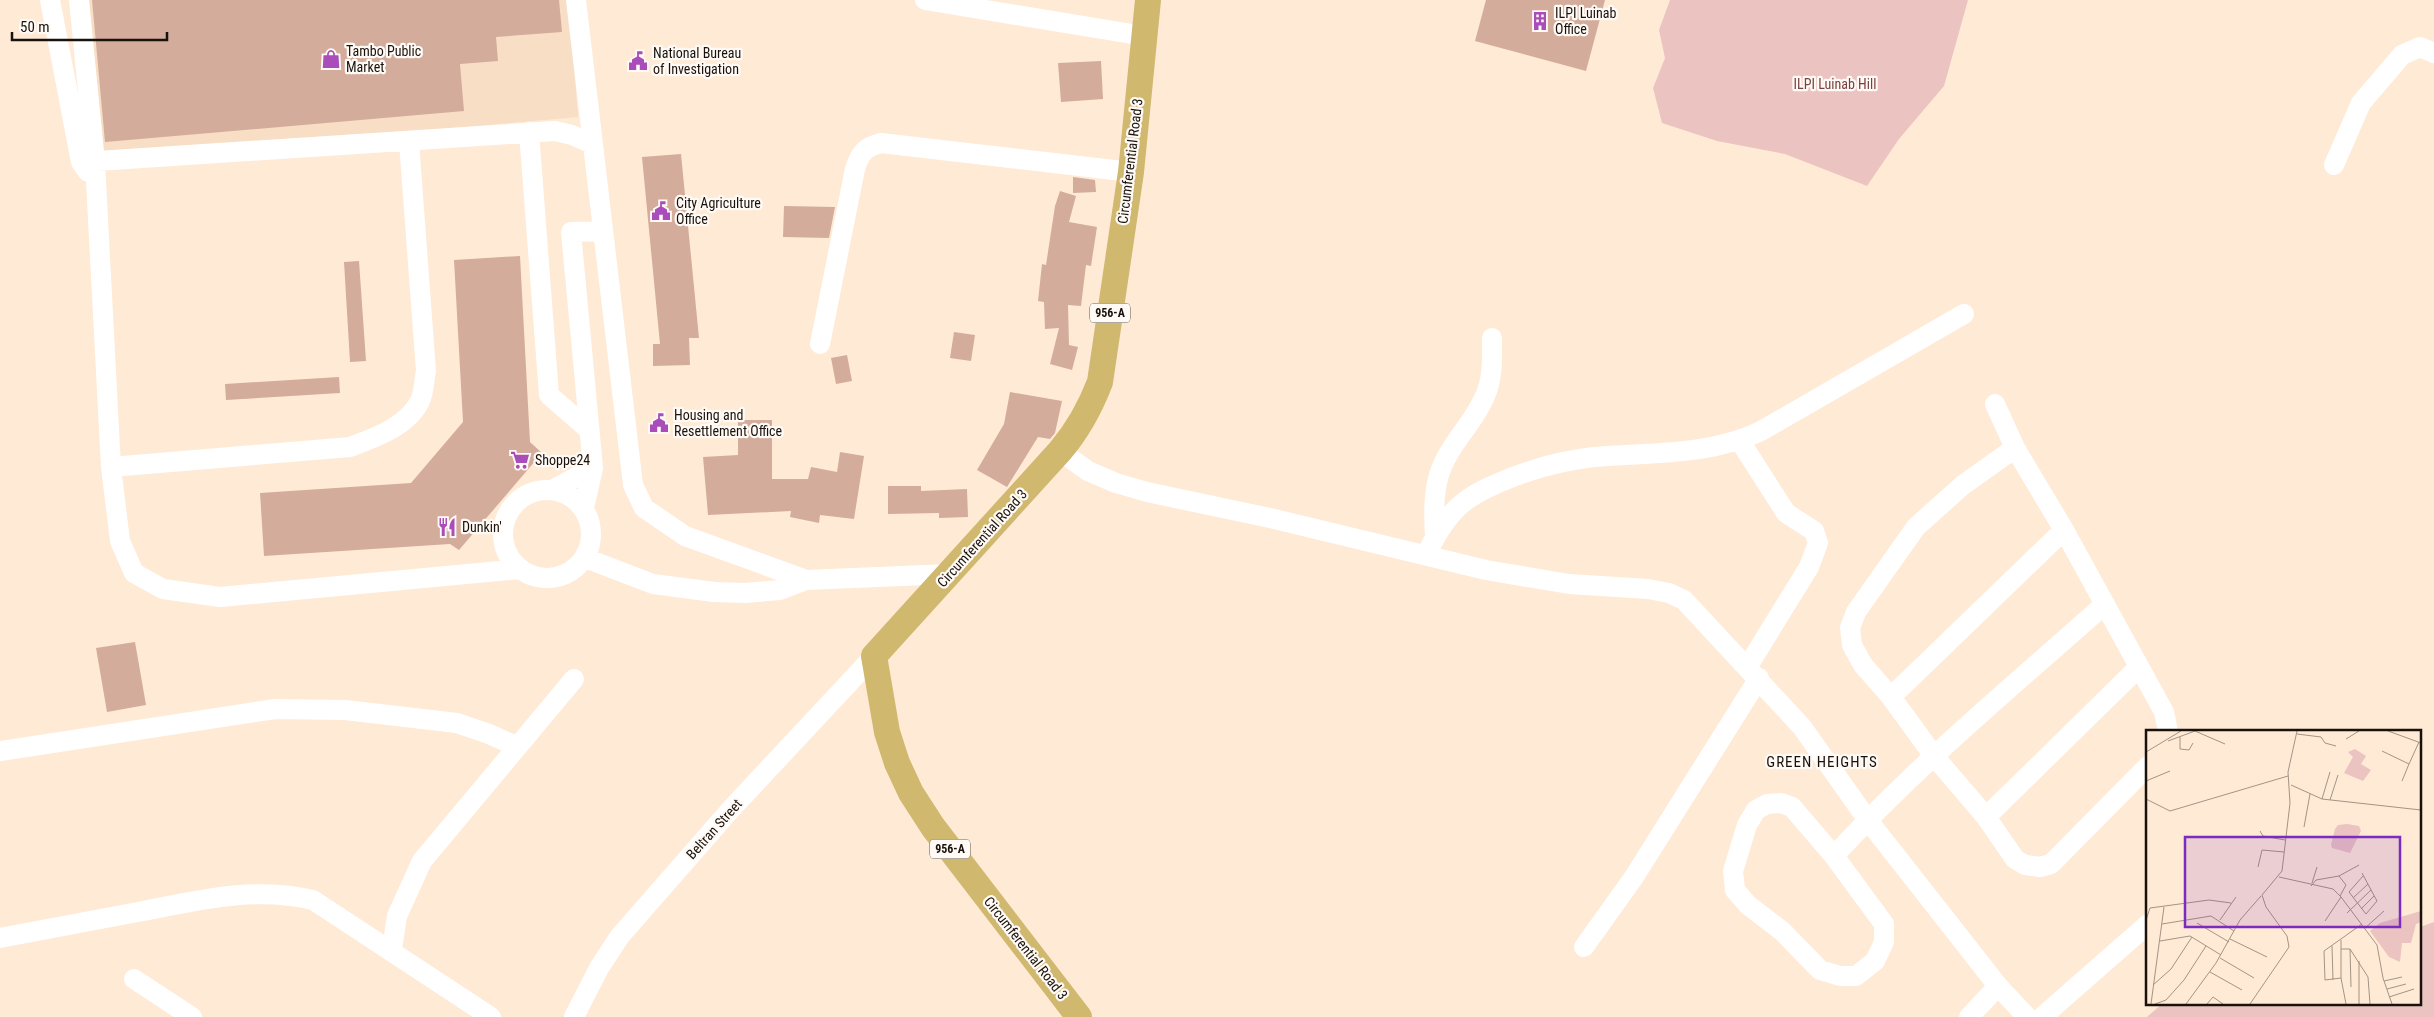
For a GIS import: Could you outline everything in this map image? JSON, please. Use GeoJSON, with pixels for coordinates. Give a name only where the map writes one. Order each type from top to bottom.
{"type":"FeatureCollection","features":[{"type":"Feature","properties":{"kind":"main road","name":"Circumferential Road 3"},"geometry":{"type":"LineString","coordinates":[[1079,1017],[939,835],[911,793],[897,763],[887,732],[874,656],[1060,451],[1084,417],[1100,382],[1131,172],[1148,0]]}},
{"type":"Feature","properties":{"kind":"street"},"geometry":{"type":"LineString","coordinates":[[50,0],[88,162],[95,182],[111,466],[120,541],[134,573],[163,589],[220,597],[520,569]]}},
{"type":"Feature","properties":{"kind":"street"},"geometry":{"type":"LineString","coordinates":[[79,0],[88,162]]}},
{"type":"Feature","properties":{"kind":"street"},"geometry":{"type":"LineString","coordinates":[[576,0],[633,485],[644,508],[685,536],[806,580]]}},
{"type":"Feature","properties":{"kind":"street"},"geometry":{"type":"LineString","coordinates":[[925,0],[1144,36]]}},
{"type":"Feature","properties":{"kind":"street"},"geometry":{"type":"LineString","coordinates":[[2334,165],[2361,103],[2402,55],[2420,48],[2434,52]]}},
{"type":"Feature","properties":{"kind":"street"},"geometry":{"type":"LineString","coordinates":[[88,162],[555,131],[572,135],[592,144]]}},
{"type":"Feature","properties":{"kind":"street"},"geometry":{"type":"LineString","coordinates":[[529,132],[549,395],[588,429]]}},
{"type":"Feature","properties":{"kind":"street"},"geometry":{"type":"LineString","coordinates":[[111,466],[350,447],[376,437],[402,422],[420,401],[426,371],[409,142]]}},
{"type":"Feature","properties":{"kind":"street"},"geometry":{"type":"LineString","coordinates":[[820,344],[855,169],[859,156],[866,147],[881,143],[1131,172]]}},
{"type":"Feature","properties":{"kind":"street"},"geometry":{"type":"LineString","coordinates":[[537,238],[550,233],[602,231]]}},
{"type":"Feature","properties":{"kind":"street"},"geometry":{"type":"LineString","coordinates":[[571,232],[593,468],[584,508]]}},
{"type":"Feature","properties":{"kind":"street"},"geometry":{"type":"LineString","coordinates":[[1426,555],[1450,514],[1469,497],[1484,488],[1534,469],[1591,457],[1700,449],[1740,441],[1761,431],[1964,314]]}},
{"type":"Feature","properties":{"kind":"street"},"geometry":{"type":"LineString","coordinates":[[1435,537],[1434,514],[1439,476],[1444,461],[1486,394],[1491,378],[1492,338]]}},
{"type":"Feature","properties":{"kind":"street"},"geometry":{"type":"LineString","coordinates":[[1995,404],[2015,448],[2064,530],[2164,712],[2168,730]]}},
{"type":"Feature","properties":{"kind":"street"},"geometry":{"type":"LineString","coordinates":[[1584,947],[1634,877],[1753,672],[1809,566],[1818,543],[1814,531],[1786,513],[1740,441]]}},
{"type":"Feature","properties":{"kind":"street"},"geometry":{"type":"LineString","coordinates":[[2015,448],[1963,485],[1916,527],[1856,612],[1850,628],[1852,645],[1863,665],[1891,697],[1934,756],[1986,818],[2015,859],[2025,865],[2040,867],[2051,864],[2146,768]]}},
{"type":"Feature","properties":{"kind":"street"},"geometry":{"type":"LineString","coordinates":[[1060,451],[1088,471],[1116,483],[1147,492],[1279,520],[1486,570],[1569,584],[1648,589],[1669,593],[1684,600],[1753,672],[1802,727],[1867,819],[1998,986],[2027,1017]]}},
{"type":"Feature","properties":{"kind":"street"},"geometry":{"type":"LineString","coordinates":[[552,490],[593,468]]}},
{"type":"Feature","properties":{"kind":"street"},"geometry":{"type":"LineString","coordinates":[[552,490],[570,495],[584,508],[591,525],[592,542],[585,558],[575,569],[562,576],[548,578],[534,576],[520,569],[511,559],[505,546],[503,532],[506,517],[513,505],[524,496],[538,491],[552,490]]}},
{"type":"Feature","properties":{"kind":"street"},"geometry":{"type":"LineString","coordinates":[[1891,697],[2064,530]]}},
{"type":"Feature","properties":{"kind":"street"},"geometry":{"type":"LineString","coordinates":[[585,558],[653,584],[714,592],[744,593],[780,590],[806,580],[950,574]]}},
{"type":"Feature","properties":{"kind":"street"},"geometry":{"type":"LineString","coordinates":[[1834,856],[1867,819],[1934,756],[2105,604]]}},
{"type":"Feature","properties":{"kind":"street","name":"Beltran Street"},"geometry":{"type":"LineString","coordinates":[[574,1017],[599,968],[620,936],[719,822],[874,656]]}},
{"type":"Feature","properties":{"kind":"street"},"geometry":{"type":"LineString","coordinates":[[1986,818],[2139,667]]}},
{"type":"Feature","properties":{"kind":"street"},"geometry":{"type":"LineString","coordinates":[[392,950],[397,916],[422,862],[516,746],[574,679]]}},
{"type":"Feature","properties":{"kind":"street"},"geometry":{"type":"LineString","coordinates":[[0,751],[275,709],[345,710],[456,723],[489,734],[516,746]]}},
{"type":"Feature","properties":{"kind":"street"},"geometry":{"type":"LineString","coordinates":[[1781,803],[1792,807],[1834,856],[1884,924],[1884,942],[1875,961],[1856,976],[1840,976],[1820,970],[1782,931],[1748,906],[1735,890],[1732,871],[1746,825],[1756,810],[1767,804],[1781,803]]}},
{"type":"Feature","properties":{"kind":"street"},"geometry":{"type":"LineString","coordinates":[[0,938],[217,897],[261,893],[289,894],[313,900],[392,950],[491,1017]]}},
{"type":"Feature","properties":{"kind":"street"},"geometry":{"type":"LineString","coordinates":[[2042,1017],[2146,926]]}},
{"type":"Feature","properties":{"kind":"street"},"geometry":{"type":"LineString","coordinates":[[134,979],[192,1017]]}},
{"type":"Feature","properties":{"kind":"street"},"geometry":{"type":"LineString","coordinates":[[1969,1017],[1998,986]]}},
{"type":"Feature","properties":{"kind":"shaded area","name":"Tambo Public Market"},"geometry":{"type":"Polygon","coordinates":[[[84,0],[569,0],[578,117],[99,159],[84,0]]]}},
{"type":"Feature","properties":{"kind":"green space","name":"ILPI Luinab Hill"},"geometry":{"type":"Polygon","coordinates":[[[1670,0],[1968,0],[1944,86],[1899,139],[1867,186],[1785,154],[1717,141],[1662,123],[1653,88],[1665,58],[1659,30],[1670,0]]]}},
{"type":"Feature","properties":{"kind":"green space"},"geometry":{"type":"Polygon","coordinates":[[[2434,922],[2434,1017],[2147,1017],[2162,1004],[2422,1004],[2422,926],[2434,922]]]}},
{"type":"Feature","properties":{"kind":"building","name":"Tambo Public Market"},"geometry":{"type":"Polygon","coordinates":[[[92,0],[559,0],[562,32],[496,37],[498,61],[460,64],[464,111],[105,142],[92,0]]]}},
{"type":"Feature","properties":{"kind":"building","name":"ILPI Luinab Office"},"geometry":{"type":"Polygon","coordinates":[[[1486,0],[1605,0],[1586,71],[1475,41],[1486,0]]]}},
{"type":"Feature","properties":{"kind":"building"},"geometry":{"type":"Polygon","coordinates":[[[1101,61],[1103,99],[1061,102],[1058,63],[1101,61]]]}},
{"type":"Feature","properties":{"kind":"building"},"geometry":{"type":"Polygon","coordinates":[[[681,154],[699,338],[689,338],[690,365],[653,366],[653,344],[660,344],[642,157],[681,154]]]}},
{"type":"Feature","properties":{"kind":"building"},"geometry":{"type":"Polygon","coordinates":[[[1073,177],[1095,180],[1096,192],[1073,193],[1073,177]]]}},
{"type":"Feature","properties":{"kind":"building"},"geometry":{"type":"Polygon","coordinates":[[[1060,191],[1076,196],[1069,222],[1097,227],[1091,266],[1086,265],[1081,306],[1068,305],[1069,345],[1078,347],[1072,370],[1050,364],[1059,328],[1045,329],[1044,302],[1038,301],[1042,264],[1046,265],[1055,206],[1060,191]]]}},
{"type":"Feature","properties":{"kind":"building"},"geometry":{"type":"Polygon","coordinates":[[[784,206],[835,207],[829,238],[783,237],[784,206]]]}},
{"type":"Feature","properties":{"kind":"building"},"geometry":{"type":"Polygon","coordinates":[[[520,256],[530,442],[542,453],[459,550],[450,544],[264,556],[260,493],[411,483],[463,422],[454,260],[520,256]]]}},
{"type":"Feature","properties":{"kind":"building"},"geometry":{"type":"Polygon","coordinates":[[[359,261],[366,361],[350,362],[344,262],[359,261]]]}},
{"type":"Feature","properties":{"kind":"building"},"geometry":{"type":"Polygon","coordinates":[[[954,332],[975,335],[971,361],[950,358],[954,332]]]}},
{"type":"Feature","properties":{"kind":"building"},"geometry":{"type":"Polygon","coordinates":[[[847,355],[852,381],[836,384],[831,358],[847,355]]]}},
{"type":"Feature","properties":{"kind":"building"},"geometry":{"type":"Polygon","coordinates":[[[339,377],[340,393],[226,400],[225,384],[339,377]]]}},
{"type":"Feature","properties":{"kind":"building"},"geometry":{"type":"Polygon","coordinates":[[[1010,392],[1062,401],[1055,433],[1050,439],[1038,437],[1007,487],[977,470],[1004,424],[1010,392]]]}},
{"type":"Feature","properties":{"kind":"building"},"geometry":{"type":"Polygon","coordinates":[[[738,420],[772,420],[772,479],[808,479],[811,467],[837,472],[840,452],[864,456],[854,519],[820,515],[819,523],[790,517],[791,511],[708,515],[703,457],[738,455],[738,420]]]}},
{"type":"Feature","properties":{"kind":"building"},"geometry":{"type":"Polygon","coordinates":[[[888,486],[921,486],[921,491],[967,489],[968,517],[939,518],[939,513],[888,514],[888,486]]]}},
{"type":"Feature","properties":{"kind":"building"},"geometry":{"type":"Polygon","coordinates":[[[135,642],[146,705],[107,712],[96,648],[135,642]]]}},
{"type":"Feature","properties":{"kind":"place","name":"ILPI Luinab Office"},"geometry":{"type":"Point","coordinates":[1540,21]}},
{"type":"Feature","properties":{"kind":"place","name":"Tambo Public Market"},"geometry":{"type":"Point","coordinates":[331,59]}},
{"type":"Feature","properties":{"kind":"place","name":"National Bureau of Investigation"},"geometry":{"type":"Point","coordinates":[638,61]}},
{"type":"Feature","properties":{"kind":"place","name":"City Agriculture Office"},"geometry":{"type":"Point","coordinates":[661,211]}},
{"type":"Feature","properties":{"kind":"place","name":"Housing and Resettlement Office"},"geometry":{"type":"Point","coordinates":[659,423]}},
{"type":"Feature","properties":{"kind":"place","name":"Shoppe24"},"geometry":{"type":"Point","coordinates":[520,460]}},
{"type":"Feature","properties":{"kind":"place","name":"Dunkin'"},"geometry":{"type":"Point","coordinates":[447,527]}},
{"type":"Feature","properties":{"kind":"district","name":"GREEN HEIGHTS"},"geometry":{"type":"Point","coordinates":[1822,762]}}]}
